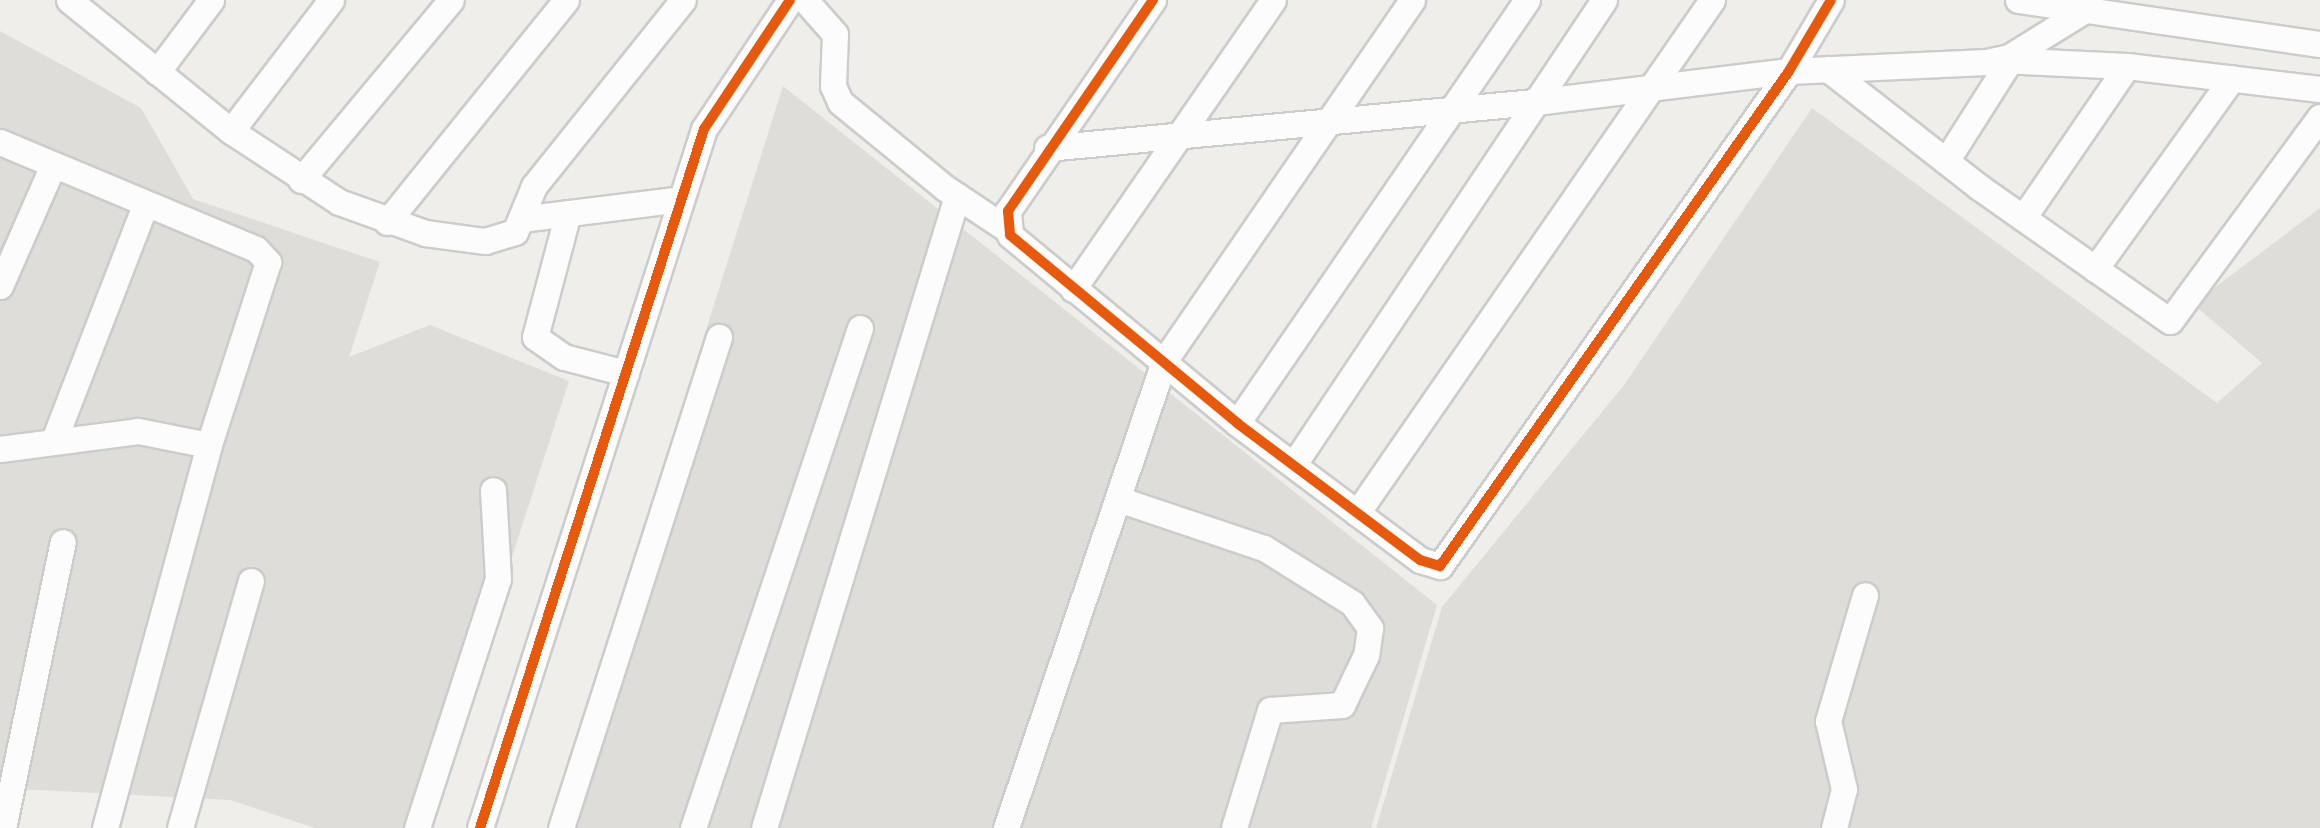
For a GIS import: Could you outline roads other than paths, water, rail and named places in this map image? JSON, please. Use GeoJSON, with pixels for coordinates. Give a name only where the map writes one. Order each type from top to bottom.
{"type":"FeatureCollection","features":[{"type":"Feature","properties":{"kind":"street"},"geometry":{"type":"LineString","coordinates":[[157,72],[211,0]]}},
{"type":"Feature","properties":{"kind":"street"},"geometry":{"type":"LineString","coordinates":[[231,131],[330,0]]}},
{"type":"Feature","properties":{"kind":"street"},"geometry":{"type":"LineString","coordinates":[[301,180],[451,0]]}},
{"type":"Feature","properties":{"kind":"street"},"geometry":{"type":"LineString","coordinates":[[387,222],[566,0]]}},
{"type":"Feature","properties":{"kind":"street"},"geometry":{"type":"LineString","coordinates":[[85,5],[157,72],[301,180],[387,222],[485,241],[506,238],[521,220],[534,186],[683,0]]}},
{"type":"Feature","properties":{"kind":"street"},"geometry":{"type":"LineString","coordinates":[[480,828],[681,199],[715,106],[790,0]]}},
{"type":"Feature","properties":{"kind":"street"},"geometry":{"type":"LineString","coordinates":[[805,0],[835,34],[833,86],[840,102],[956,196],[1007,228],[1074,289],[1238,423],[1420,560],[1448,562],[1789,70],[1831,0]]}},
{"type":"Feature","properties":{"kind":"street"},"geometry":{"type":"LineString","coordinates":[[1007,228],[1008,211],[1047,148],[1153,0]]}},
{"type":"Feature","properties":{"kind":"street"},"geometry":{"type":"LineString","coordinates":[[1074,289],[1274,0]]}},
{"type":"Feature","properties":{"kind":"street"},"geometry":{"type":"LineString","coordinates":[[1006,828],[1164,362],[1412,0]]}},
{"type":"Feature","properties":{"kind":"street"},"geometry":{"type":"LineString","coordinates":[[1238,423],[1528,0]]}},
{"type":"Feature","properties":{"kind":"street"},"geometry":{"type":"LineString","coordinates":[[1294,464],[1604,0]]}},
{"type":"Feature","properties":{"kind":"street"},"geometry":{"type":"LineString","coordinates":[[1357,512],[1712,0]]}},
{"type":"Feature","properties":{"kind":"street"},"geometry":{"type":"LineString","coordinates":[[2018,0],[2087,6],[2320,44]]}},
{"type":"Feature","properties":{"kind":"street"},"geometry":{"type":"LineString","coordinates":[[1946,161],[2006,60],[2087,6]]}},
{"type":"Feature","properties":{"kind":"street"},"geometry":{"type":"LineString","coordinates":[[1047,148],[1534,102],[1789,70],[2006,60],[2128,66],[2320,89]]}},
{"type":"Feature","properties":{"kind":"street"},"geometry":{"type":"LineString","coordinates":[[2023,218],[2128,66]]}},
{"type":"Feature","properties":{"kind":"street"},"geometry":{"type":"LineString","coordinates":[[1828,69],[2023,218],[2162,318],[2175,320],[2320,117]]}},
{"type":"Feature","properties":{"kind":"street"},"geometry":{"type":"LineString","coordinates":[[2095,269],[2232,78]]}},
{"type":"Feature","properties":{"kind":"street"},"geometry":{"type":"LineString","coordinates":[[0,142],[256,249],[268,262],[209,445],[105,828]]}},
{"type":"Feature","properties":{"kind":"street"},"geometry":{"type":"LineString","coordinates":[[0,286],[53,165]]}},
{"type":"Feature","properties":{"kind":"street"},"geometry":{"type":"LineString","coordinates":[[764,828],[956,196]]}},
{"type":"Feature","properties":{"kind":"street"},"geometry":{"type":"LineString","coordinates":[[521,220],[681,199]]}},
{"type":"Feature","properties":{"kind":"street"},"geometry":{"type":"LineString","coordinates":[[54,440],[145,205]]}},
{"type":"Feature","properties":{"kind":"street"},"geometry":{"type":"LineString","coordinates":[[568,213],[535,337],[548,351],[626,373]]}},
{"type":"Feature","properties":{"kind":"street"},"geometry":{"type":"LineString","coordinates":[[694,828],[860,328]]}},
{"type":"Feature","properties":{"kind":"street"},"geometry":{"type":"LineString","coordinates":[[561,828],[720,338]]}},
{"type":"Feature","properties":{"kind":"street"},"geometry":{"type":"LineString","coordinates":[[0,448],[146,430],[209,445]]}},
{"type":"Feature","properties":{"kind":"street"},"geometry":{"type":"LineString","coordinates":[[417,828],[498,578],[493,490]]}},
{"type":"Feature","properties":{"kind":"street"},"geometry":{"type":"LineString","coordinates":[[1118,499],[1264,548],[1352,602],[1370,628],[1366,655],[1342,706],[1270,710],[1234,828]]}},
{"type":"Feature","properties":{"kind":"street"},"geometry":{"type":"LineString","coordinates":[[3,828],[63,542]]}},
{"type":"Feature","properties":{"kind":"street"},"geometry":{"type":"LineString","coordinates":[[180,828],[250,581]]}},
{"type":"Feature","properties":{"kind":"street"},"geometry":{"type":"LineString","coordinates":[[1834,828],[1844,789],[1828,722],[1865,595]]}}]}
